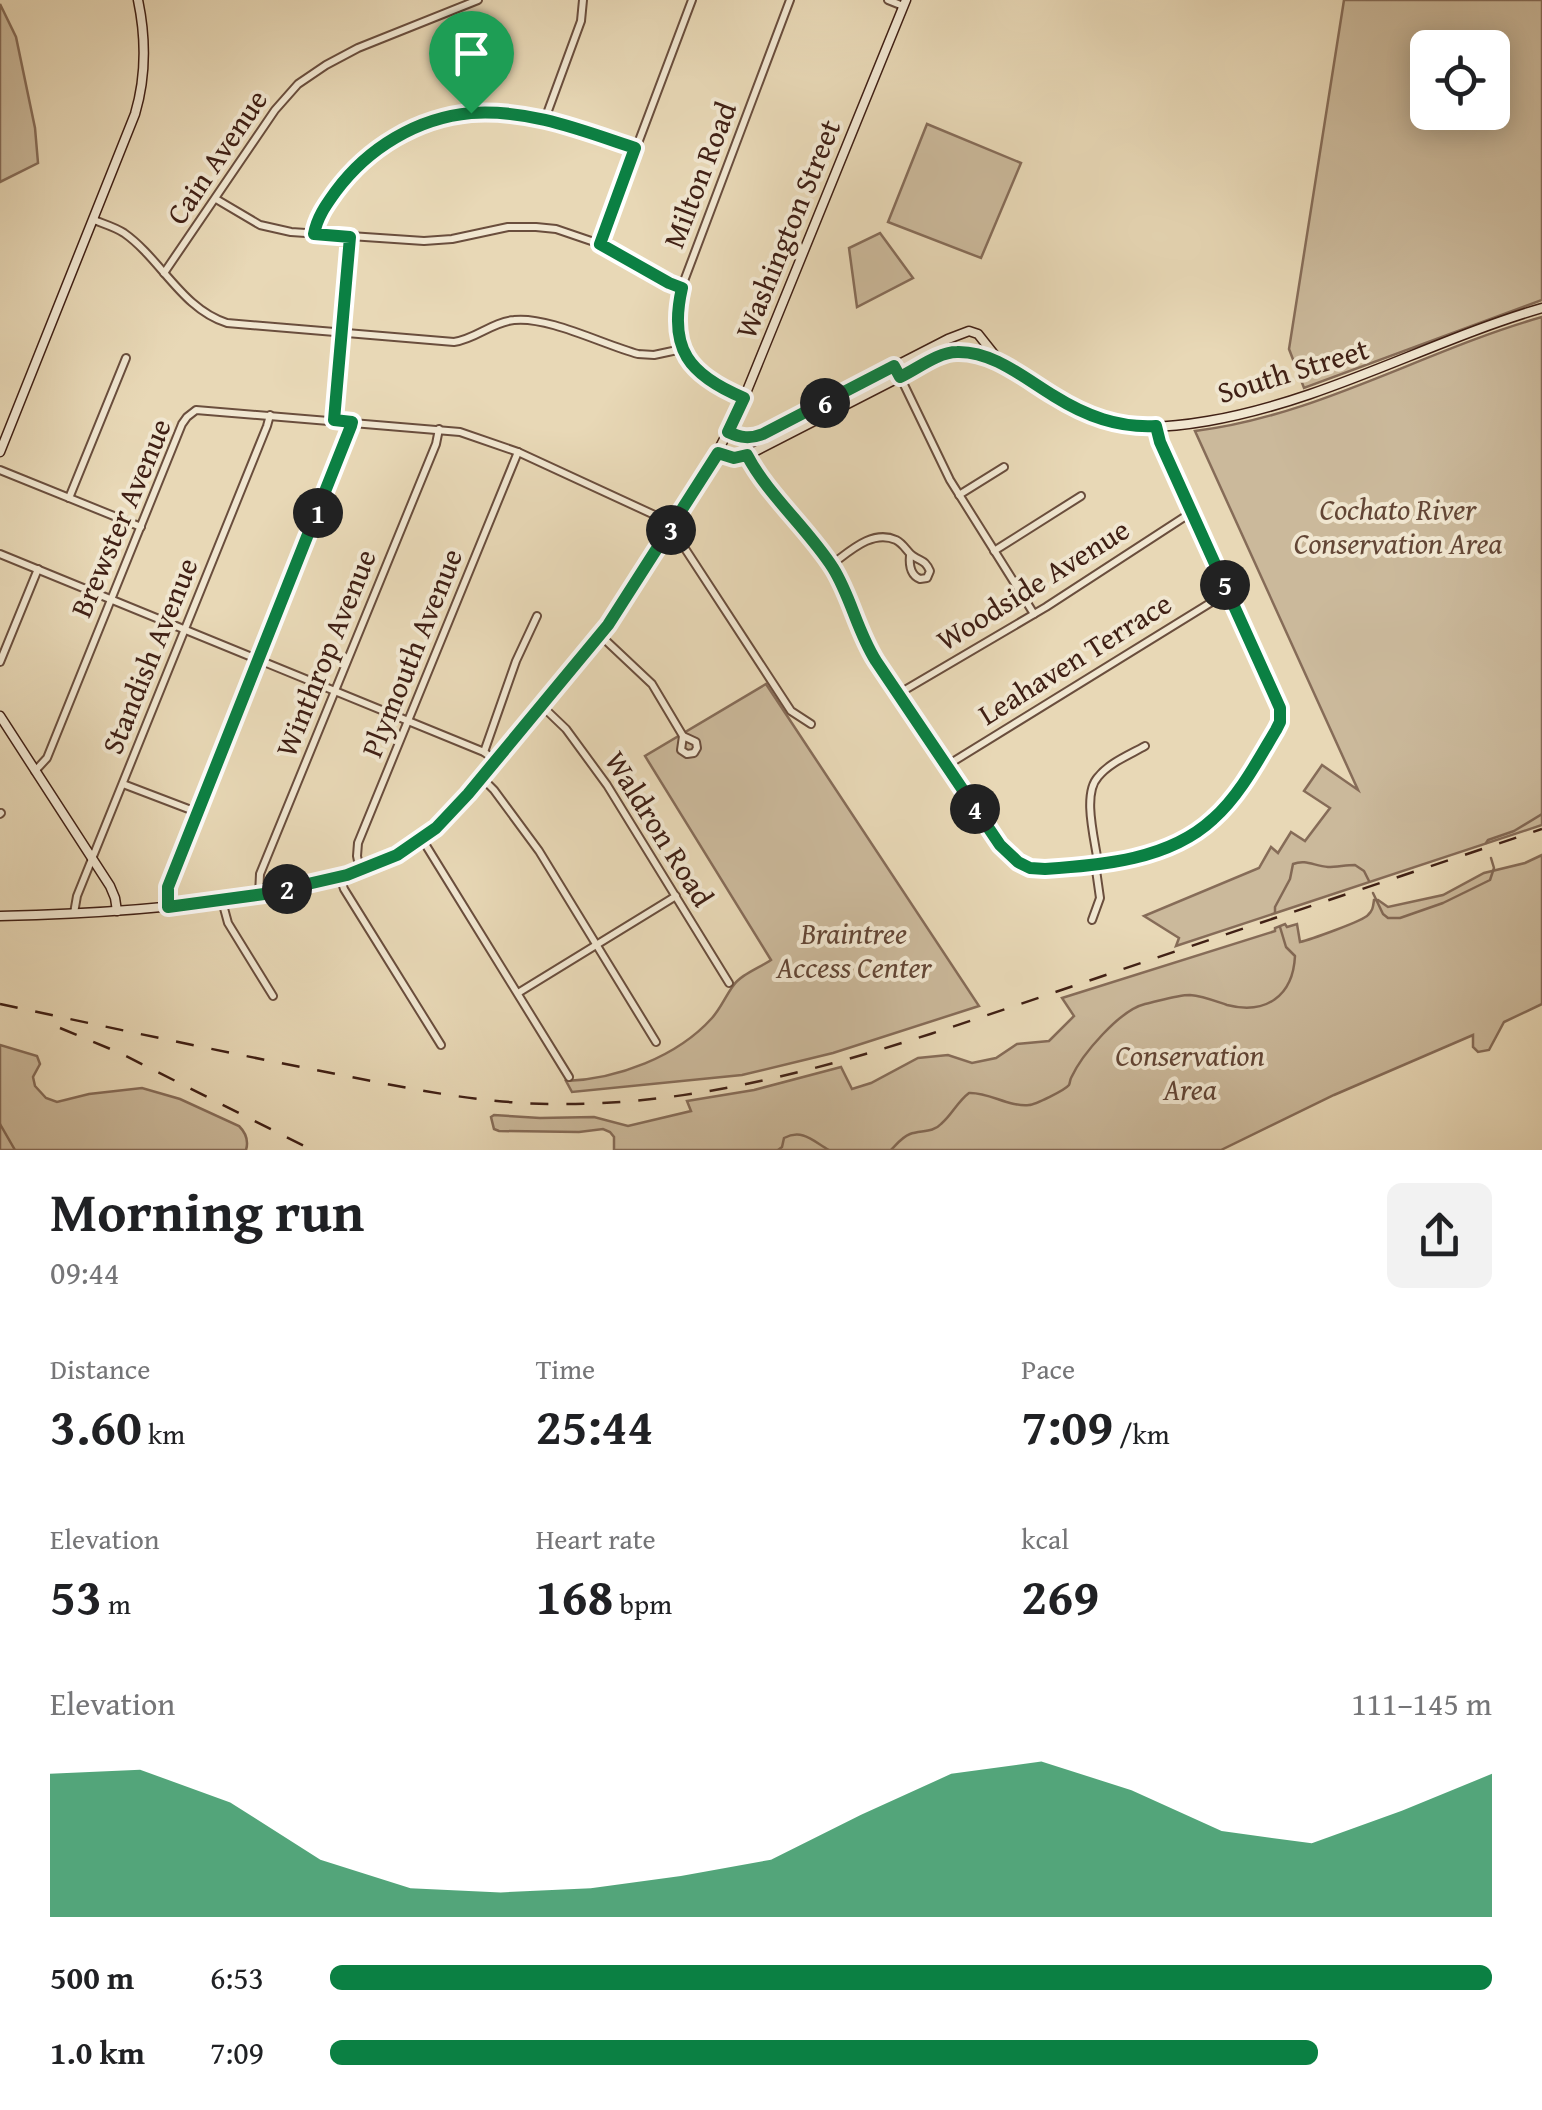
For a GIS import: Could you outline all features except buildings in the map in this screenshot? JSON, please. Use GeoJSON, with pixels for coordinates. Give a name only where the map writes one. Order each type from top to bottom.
{"type":"FeatureCollection","features":[{"type":"Feature","properties":{"kind":"main road"},"geometry":{"type":"LineString","coordinates":[[0,452],[131,126],[140,96],[144,47],[138,0]]}},
{"type":"Feature","properties":{"kind":"main road","name":"Washington Street"},"geometry":{"type":"LineString","coordinates":[[0,916],[222,901],[340,877],[397,855],[449,816],[600,635],[718,453],[905,3]]}},
{"type":"Feature","properties":{"kind":"main road","name":"South Street"},"geometry":{"type":"LineString","coordinates":[[980,337],[1004,364],[1094,417],[1119,424],[1156,426],[1229,417],[1286,402],[1542,308]]}},
{"type":"Feature","properties":{"kind":"main road"},"geometry":{"type":"LineString","coordinates":[[718,453],[734,458],[747,455],[948,353],[981,348],[980,337],[973,331],[965,332],[763,434],[746,438],[728,432]]}},
{"type":"Feature","properties":{"kind":"main road"},"geometry":{"type":"LineString","coordinates":[[965,332],[959,342],[968,353]]}},
{"type":"Feature","properties":{"kind":"main road","name":"South Street"},"geometry":{"type":"LineString","coordinates":[[968,353],[1004,364]]}},
{"type":"Feature","properties":{"kind":"main road"},"geometry":{"type":"LineString","coordinates":[[0,716],[112,890],[116,911]]}},
{"type":"Feature","properties":{"kind":"street","name":"Cain Avenue"},"geometry":{"type":"LineString","coordinates":[[164,273],[275,110],[303,80],[358,48],[478,0]]}},
{"type":"Feature","properties":{"kind":"street"},"geometry":{"type":"LineString","coordinates":[[545,119],[581,21],[584,0]]}},
{"type":"Feature","properties":{"kind":"street"},"geometry":{"type":"LineString","coordinates":[[600,244],[692,0]]}},
{"type":"Feature","properties":{"kind":"street","name":"Milton Road"},"geometry":{"type":"LineString","coordinates":[[682,349],[678,316],[682,288],[790,0]]}},
{"type":"Feature","properties":{"kind":"street"},"geometry":{"type":"LineString","coordinates":[[888,0],[905,3]]}},
{"type":"Feature","properties":{"kind":"street"},"geometry":{"type":"LineString","coordinates":[[314,234],[321,214],[347,177],[375,151],[404,132],[441,118],[511,113],[545,119],[635,148]]}},
{"type":"Feature","properties":{"kind":"street"},"geometry":{"type":"LineString","coordinates":[[216,198],[266,227],[314,234],[430,241],[508,227],[563,230],[600,244],[682,288]]}},
{"type":"Feature","properties":{"kind":"street"},"geometry":{"type":"LineString","coordinates":[[94,220],[124,234],[199,308],[221,321],[454,342],[503,322],[530,319],[638,354],[682,349],[687,360],[704,376],[744,398]]}},
{"type":"Feature","properties":{"kind":"street"},"geometry":{"type":"LineString","coordinates":[[334,420],[350,237]]}},
{"type":"Feature","properties":{"kind":"street"},"geometry":{"type":"LineString","coordinates":[[69,498],[126,358]]}},
{"type":"Feature","properties":{"kind":"street"},"geometry":{"type":"LineString","coordinates":[[894,366],[959,495],[1034,614]]}},
{"type":"Feature","properties":{"kind":"street","name":"Brewster Avenue"},"geometry":{"type":"LineString","coordinates":[[35,772],[47,758],[182,424],[190,414],[205,410],[468,434],[518,452],[672,528]]}},
{"type":"Feature","properties":{"kind":"street","name":"Standish Avenue"},"geometry":{"type":"LineString","coordinates":[[74,913],[92,858],[270,415]]}},
{"type":"Feature","properties":{"kind":"street"},"geometry":{"type":"LineString","coordinates":[[168,907],[168,887],[352,422]]}},
{"type":"Feature","properties":{"kind":"street"},"geometry":{"type":"LineString","coordinates":[[747,455],[831,565],[860,635],[991,833],[1014,860],[1039,869],[1160,852],[1177,845],[1202,829],[1226,806],[1276,730],[1280,717],[1278,703],[1156,426]]}},
{"type":"Feature","properties":{"kind":"street","name":"Winthrop Avenue"},"geometry":{"type":"LineString","coordinates":[[259,895],[260,874],[439,429]]}},
{"type":"Feature","properties":{"kind":"street","name":"Plymouth Avenue"},"geometry":{"type":"LineString","coordinates":[[360,871],[358,844],[518,452]]}},
{"type":"Feature","properties":{"kind":"street"},"geometry":{"type":"LineString","coordinates":[[959,495],[1004,467]]}},
{"type":"Feature","properties":{"kind":"street"},"geometry":{"type":"LineString","coordinates":[[0,470],[140,527]]}},
{"type":"Feature","properties":{"kind":"street"},"geometry":{"type":"LineString","coordinates":[[994,551],[1081,496]]}},
{"type":"Feature","properties":{"kind":"street","name":"Woodside Avenue"},"geometry":{"type":"LineString","coordinates":[[898,694],[1034,614],[1192,512]]}},
{"type":"Feature","properties":{"kind":"street"},"geometry":{"type":"LineString","coordinates":[[672,528],[791,711],[811,724]]}},
{"type":"Feature","properties":{"kind":"street"},"geometry":{"type":"LineString","coordinates":[[831,565],[858,546],[878,538],[897,540],[910,555]]}},
{"type":"Feature","properties":{"kind":"street"},"geometry":{"type":"LineString","coordinates":[[0,554],[484,752],[496,761]]}},
{"type":"Feature","properties":{"kind":"street"},"geometry":{"type":"LineString","coordinates":[[0,662],[38,570]]}},
{"type":"Feature","properties":{"kind":"street","name":"Leahaven Terrace"},"geometry":{"type":"LineString","coordinates":[[946,766],[1228,592]]}},
{"type":"Feature","properties":{"kind":"street"},"geometry":{"type":"LineString","coordinates":[[484,752],[516,661],[537,616]]}},
{"type":"Feature","properties":{"kind":"street"},"geometry":{"type":"LineString","coordinates":[[600,635],[652,684],[683,736]]}},
{"type":"Feature","properties":{"kind":"street","name":"Waldron Road"},"geometry":{"type":"LineString","coordinates":[[542,706],[566,729],[594,767],[729,983]]}},
{"type":"Feature","properties":{"kind":"street"},"geometry":{"type":"LineString","coordinates":[[1092,920],[1100,898],[1092,786],[1100,774],[1145,746]]}},
{"type":"Feature","properties":{"kind":"street"},"geometry":{"type":"LineString","coordinates":[[482,778],[531,839],[656,1042]]}},
{"type":"Feature","properties":{"kind":"street"},"geometry":{"type":"LineString","coordinates":[[123,784],[199,812]]}},
{"type":"Feature","properties":{"kind":"street"},"geometry":{"type":"LineString","coordinates":[[422,839],[569,1077]]}},
{"type":"Feature","properties":{"kind":"street"},"geometry":{"type":"LineString","coordinates":[[340,877],[441,1044]]}},
{"type":"Feature","properties":{"kind":"street"},"geometry":{"type":"LineString","coordinates":[[518,993],[676,896]]}},
{"type":"Feature","properties":{"kind":"street"},"geometry":{"type":"LineString","coordinates":[[222,901],[228,923],[273,996]]}},
{"type":"Feature","properties":{"kind":"green space"},"geometry":{"type":"Polygon","coordinates":[[[1344,0],[1542,0],[1542,300],[1304,388],[1289,349],[1344,0]]]}},
{"type":"Feature","properties":{"kind":"green space"},"geometry":{"type":"Polygon","coordinates":[[[0,4],[16,37],[35,128],[38,163],[0,182],[0,4]]]}},
{"type":"Feature","properties":{"kind":"green space"},"geometry":{"type":"Polygon","coordinates":[[[927,124],[1021,163],[981,258],[888,222],[927,124]]]}},
{"type":"Feature","properties":{"kind":"green space"},"geometry":{"type":"Polygon","coordinates":[[[880,233],[913,278],[857,307],[849,248],[880,233]]]}},
{"type":"Feature","properties":{"kind":"green space","name":"Cochato River Conservation Area"},"geometry":{"type":"Polygon","coordinates":[[[1542,317],[1542,825],[1176,946],[1179,938],[1144,916],[1259,868],[1271,847],[1278,853],[1291,832],[1305,841],[1330,808],[1304,791],[1322,765],[1358,790],[1195,431],[1284,412],[1542,317]]]}},
{"type":"Feature","properties":{"kind":"green space","name":"Braintree Access Center"},"geometry":{"type":"Polygon","coordinates":[[[766,684],[979,1006],[833,1053],[742,1075],[572,1092],[566,1081],[625,1070],[682,1044],[712,1018],[736,982],[771,960],[645,756],[766,684]]]}},
{"type":"Feature","properties":{"kind":"green space","name":"Conservation Area"},"geometry":{"type":"Polygon","coordinates":[[[1542,855],[1542,1004],[1504,1022],[1489,1050],[1478,1052],[1473,1047],[1473,1035],[1334,1095],[1221,1150],[614,1150],[614,1137],[603,1129],[494,1129],[494,1115],[594,1117],[628,1126],[691,1111],[687,1101],[754,1090],[841,1067],[852,1089],[918,1058],[948,1055],[972,1063],[996,1058],[1017,1044],[1049,1041],[1074,1016],[1062,998],[1275,931],[1285,924],[1297,924],[1300,942],[1305,941],[1364,918],[1372,910],[1374,900],[1388,907],[1443,895],[1484,873],[1542,855]]]}},
{"type":"Feature","properties":{"kind":"green space"},"geometry":{"type":"Polygon","coordinates":[[[0,1045],[37,1056],[40,1064],[33,1077],[35,1086],[46,1098],[57,1102],[142,1088],[180,1099],[239,1126],[246,1137],[246,1150],[0,1150],[0,1045]]]}},
{"type":"Feature","properties":{"kind":"waterway"},"geometry":{"type":"LineString","coordinates":[[1486,843],[1542,814]]}},
{"type":"Feature","properties":{"kind":"waterway"},"geometry":{"type":"LineString","coordinates":[[1373,893],[1383,914],[1400,918],[1490,880],[1494,868],[1491,858]]}},
{"type":"Feature","properties":{"kind":"waterway"},"geometry":{"type":"LineString","coordinates":[[1275,913],[1293,864],[1355,865],[1369,881]]}},
{"type":"Feature","properties":{"kind":"waterway"},"geometry":{"type":"LineString","coordinates":[[891,1150],[907,1135],[938,1127],[969,1093],[1029,1105],[1062,1090],[1103,1034],[1124,1015],[1145,1004],[1190,995],[1241,1007],[1275,999],[1289,982],[1295,956],[1286,947],[1280,927]]}},
{"type":"Feature","properties":{"kind":"waterway"},"geometry":{"type":"LineString","coordinates":[[0,1124],[15,1150]]}},
{"type":"Feature","properties":{"kind":"waterway"},"geometry":{"type":"LineString","coordinates":[[778,1150],[784,1138],[791,1135],[808,1137],[829,1150]]}},
{"type":"Feature","properties":{"kind":"railway"},"geometry":{"type":"LineString","coordinates":[[0,1004],[435,1093],[522,1103],[621,1102],[690,1094],[827,1065],[961,1024],[1542,829]]}},
{"type":"Feature","properties":{"kind":"railway"},"geometry":{"type":"LineString","coordinates":[[60,1028],[120,1053],[312,1150]]}},
{"type":"Feature","properties":{"kind":"route"},"geometry":{"type":"LineString","coordinates":[[471,113],[539,117],[635,148],[600,244],[682,288],[678,323],[684,355],[704,376],[744,398],[728,432],[750,438],[763,434],[894,366],[900,377],[957,352],[998,361],[1100,419],[1126,426],[1156,426],[1280,708],[1276,730],[1222,810],[1183,842],[1148,855],[1045,869],[1030,868],[1014,860],[991,833],[876,661],[860,635],[847,596],[828,560],[747,455],[734,458],[718,453],[608,625],[436,828],[397,855],[347,875],[264,894],[168,907],[168,887],[352,422],[334,420],[350,237],[314,234],[316,223],[347,177],[382,146],[425,124],[471,113]]}}]}
